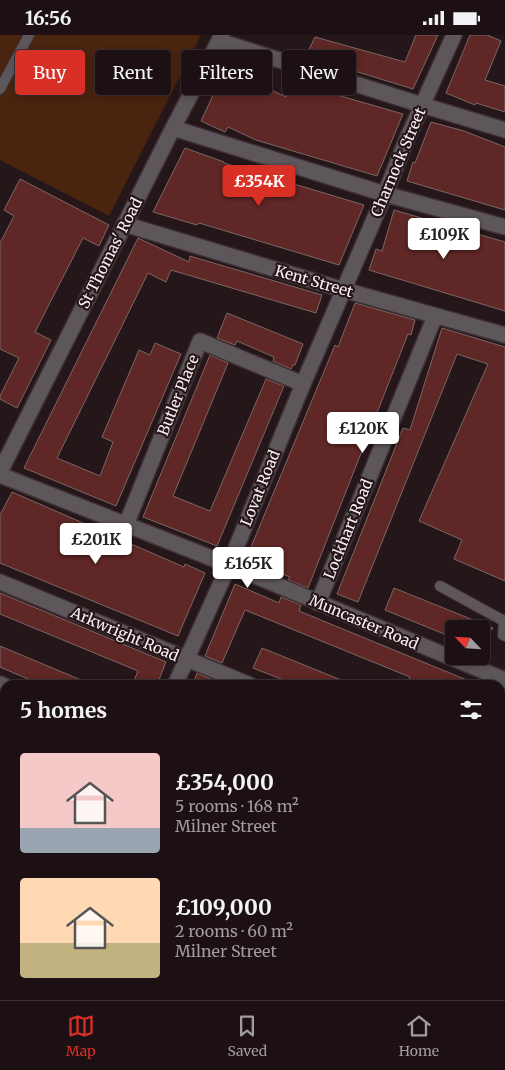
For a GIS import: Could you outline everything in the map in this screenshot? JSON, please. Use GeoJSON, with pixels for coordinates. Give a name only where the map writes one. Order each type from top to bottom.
{"type":"FeatureCollection","features":[{"type":"Feature","properties":{"kind":"street","name":"Charnock Street"},"geometry":{"type":"LineString","coordinates":[[344,290],[422,105],[454,35]]}},
{"type":"Feature","properties":{"kind":"street"},"geometry":{"type":"LineString","coordinates":[[220,38],[422,105],[505,130]]}},
{"type":"Feature","properties":{"kind":"street","name":"St Thomas' Road"},"geometry":{"type":"LineString","coordinates":[[0,473],[172,128],[220,38]]}},
{"type":"Feature","properties":{"kind":"street"},"geometry":{"type":"LineString","coordinates":[[172,128],[385,194],[505,227]]}},
{"type":"Feature","properties":{"kind":"street","name":"Kent Street"},"geometry":{"type":"LineString","coordinates":[[124,225],[505,335]]}},
{"type":"Feature","properties":{"kind":"street","name":"Lovat Road"},"geometry":{"type":"LineString","coordinates":[[177,680],[344,290]]}},
{"type":"Feature","properties":{"kind":"street","name":"Lockhart Road"},"geometry":{"type":"LineString","coordinates":[[318,603],[434,316]]}},
{"type":"Feature","properties":{"kind":"street","name":"Butler Place"},"geometry":{"type":"LineString","coordinates":[[126,525],[200,341],[303,384]]}},
{"type":"Feature","properties":{"kind":"street","name":"Muncaster Road"},"geometry":{"type":"LineString","coordinates":[[0,473],[505,680]]}},
{"type":"Feature","properties":{"kind":"street","name":"Arkwright Road"},"geometry":{"type":"LineString","coordinates":[[0,582],[237,680]]}},
{"type":"Feature","properties":{"kind":"lane"},"geometry":{"type":"LineString","coordinates":[[0,89],[29,35]]}},
{"type":"Feature","properties":{"kind":"lane"},"geometry":{"type":"LineString","coordinates":[[440,586],[504,621],[503,635],[505,636]]}},
{"type":"Feature","properties":{"kind":"shaded area"},"geometry":{"type":"Polygon","coordinates":[[[0,35],[201,35],[193,50],[181,50],[181,74],[171,94],[171,50],[95,50],[95,95],[171,95],[109,216],[0,160],[0,35]]]}},
{"type":"Feature","properties":{"kind":"building"},"geometry":{"type":"Polygon","coordinates":[[[416,35],[438,35],[413,89],[356,71],[356,50],[309,50],[315,37],[405,62],[416,35]]]}},
{"type":"Feature","properties":{"kind":"building"},"geometry":{"type":"Polygon","coordinates":[[[470,35],[487,35],[501,41],[485,80],[505,86],[505,112],[476,103],[475,105],[446,93],[470,35]]]}},
{"type":"Feature","properties":{"kind":"building"},"geometry":{"type":"Polygon","coordinates":[[[272,90],[286,97],[287,95],[337,95],[403,114],[377,176],[256,140],[228,127],[225,132],[201,121],[213,95],[272,95],[272,90]]]}},
{"type":"Feature","properties":{"kind":"building"},"geometry":{"type":"Polygon","coordinates":[[[431,122],[464,131],[505,147],[505,210],[407,181],[413,162],[415,163],[431,122]]]}},
{"type":"Feature","properties":{"kind":"building"},"geometry":{"type":"Polygon","coordinates":[[[185,148],[224,163],[364,205],[339,265],[199,223],[197,225],[153,212],[185,148]]]}},
{"type":"Feature","properties":{"kind":"building"},"geometry":{"type":"Polygon","coordinates":[[[20,179],[109,225],[99,246],[83,238],[35,332],[51,340],[17,408],[0,399],[19,358],[0,349],[0,243],[14,216],[4,210],[20,179]]]}},
{"type":"Feature","properties":{"kind":"building"},"geometry":{"type":"Polygon","coordinates":[[[394,210],[505,242],[505,311],[369,270],[376,249],[382,251],[394,210]]]}},
{"type":"Feature","properties":{"kind":"building"},"geometry":{"type":"Polygon","coordinates":[[[138,238],[189,262],[190,256],[322,295],[316,313],[171,270],[166,282],[148,273],[57,458],[100,476],[113,442],[102,437],[139,350],[150,355],[155,343],[181,354],[116,506],[24,468],[138,238]]]}},
{"type":"Feature","properties":{"kind":"building"},"geometry":{"type":"Polygon","coordinates":[[[355,303],[415,320],[411,335],[408,334],[308,588],[288,580],[290,577],[246,559],[335,345],[338,347],[355,303]]]}},
{"type":"Feature","properties":{"kind":"building"},"geometry":{"type":"Polygon","coordinates":[[[227,313],[303,344],[295,365],[291,369],[273,361],[274,357],[237,341],[235,345],[217,338],[227,313]]]}},
{"type":"Feature","properties":{"kind":"building"},"geometry":{"type":"Polygon","coordinates":[[[442,328],[505,347],[505,581],[454,559],[462,540],[419,521],[488,364],[457,354],[358,602],[337,594],[403,428],[410,430],[442,328]]]}},
{"type":"Feature","properties":{"kind":"building"},"geometry":{"type":"Polygon","coordinates":[[[210,355],[228,363],[173,496],[210,511],[266,379],[284,386],[217,546],[143,517],[210,355]]]}},
{"type":"Feature","properties":{"kind":"building"},"geometry":{"type":"Polygon","coordinates":[[[12,492],[184,567],[185,564],[205,573],[178,636],[0,563],[0,515],[12,492]]]}},
{"type":"Feature","properties":{"kind":"building"},"geometry":{"type":"Polygon","coordinates":[[[235,584],[279,603],[281,597],[301,605],[299,611],[467,680],[408,680],[410,677],[245,610],[222,663],[205,656],[235,584]]]}},
{"type":"Feature","properties":{"kind":"building"},"geometry":{"type":"Polygon","coordinates":[[[394,588],[473,620],[445,620],[445,634],[385,610],[394,588]]]}},
{"type":"Feature","properties":{"kind":"building"},"geometry":{"type":"Polygon","coordinates":[[[0,593],[166,662],[159,680],[134,680],[138,671],[0,614],[0,593]]]}},
{"type":"Feature","properties":{"kind":"building"},"geometry":{"type":"Polygon","coordinates":[[[0,646],[81,680],[30,680],[0,667],[0,646]]]}},
{"type":"Feature","properties":{"kind":"building"},"geometry":{"type":"Polygon","coordinates":[[[262,648],[341,680],[283,680],[253,668],[262,648]]]}},
{"type":"Feature","properties":{"kind":"building"},"geometry":{"type":"Polygon","coordinates":[[[197,673],[213,680],[195,680],[197,673]]]}}]}
